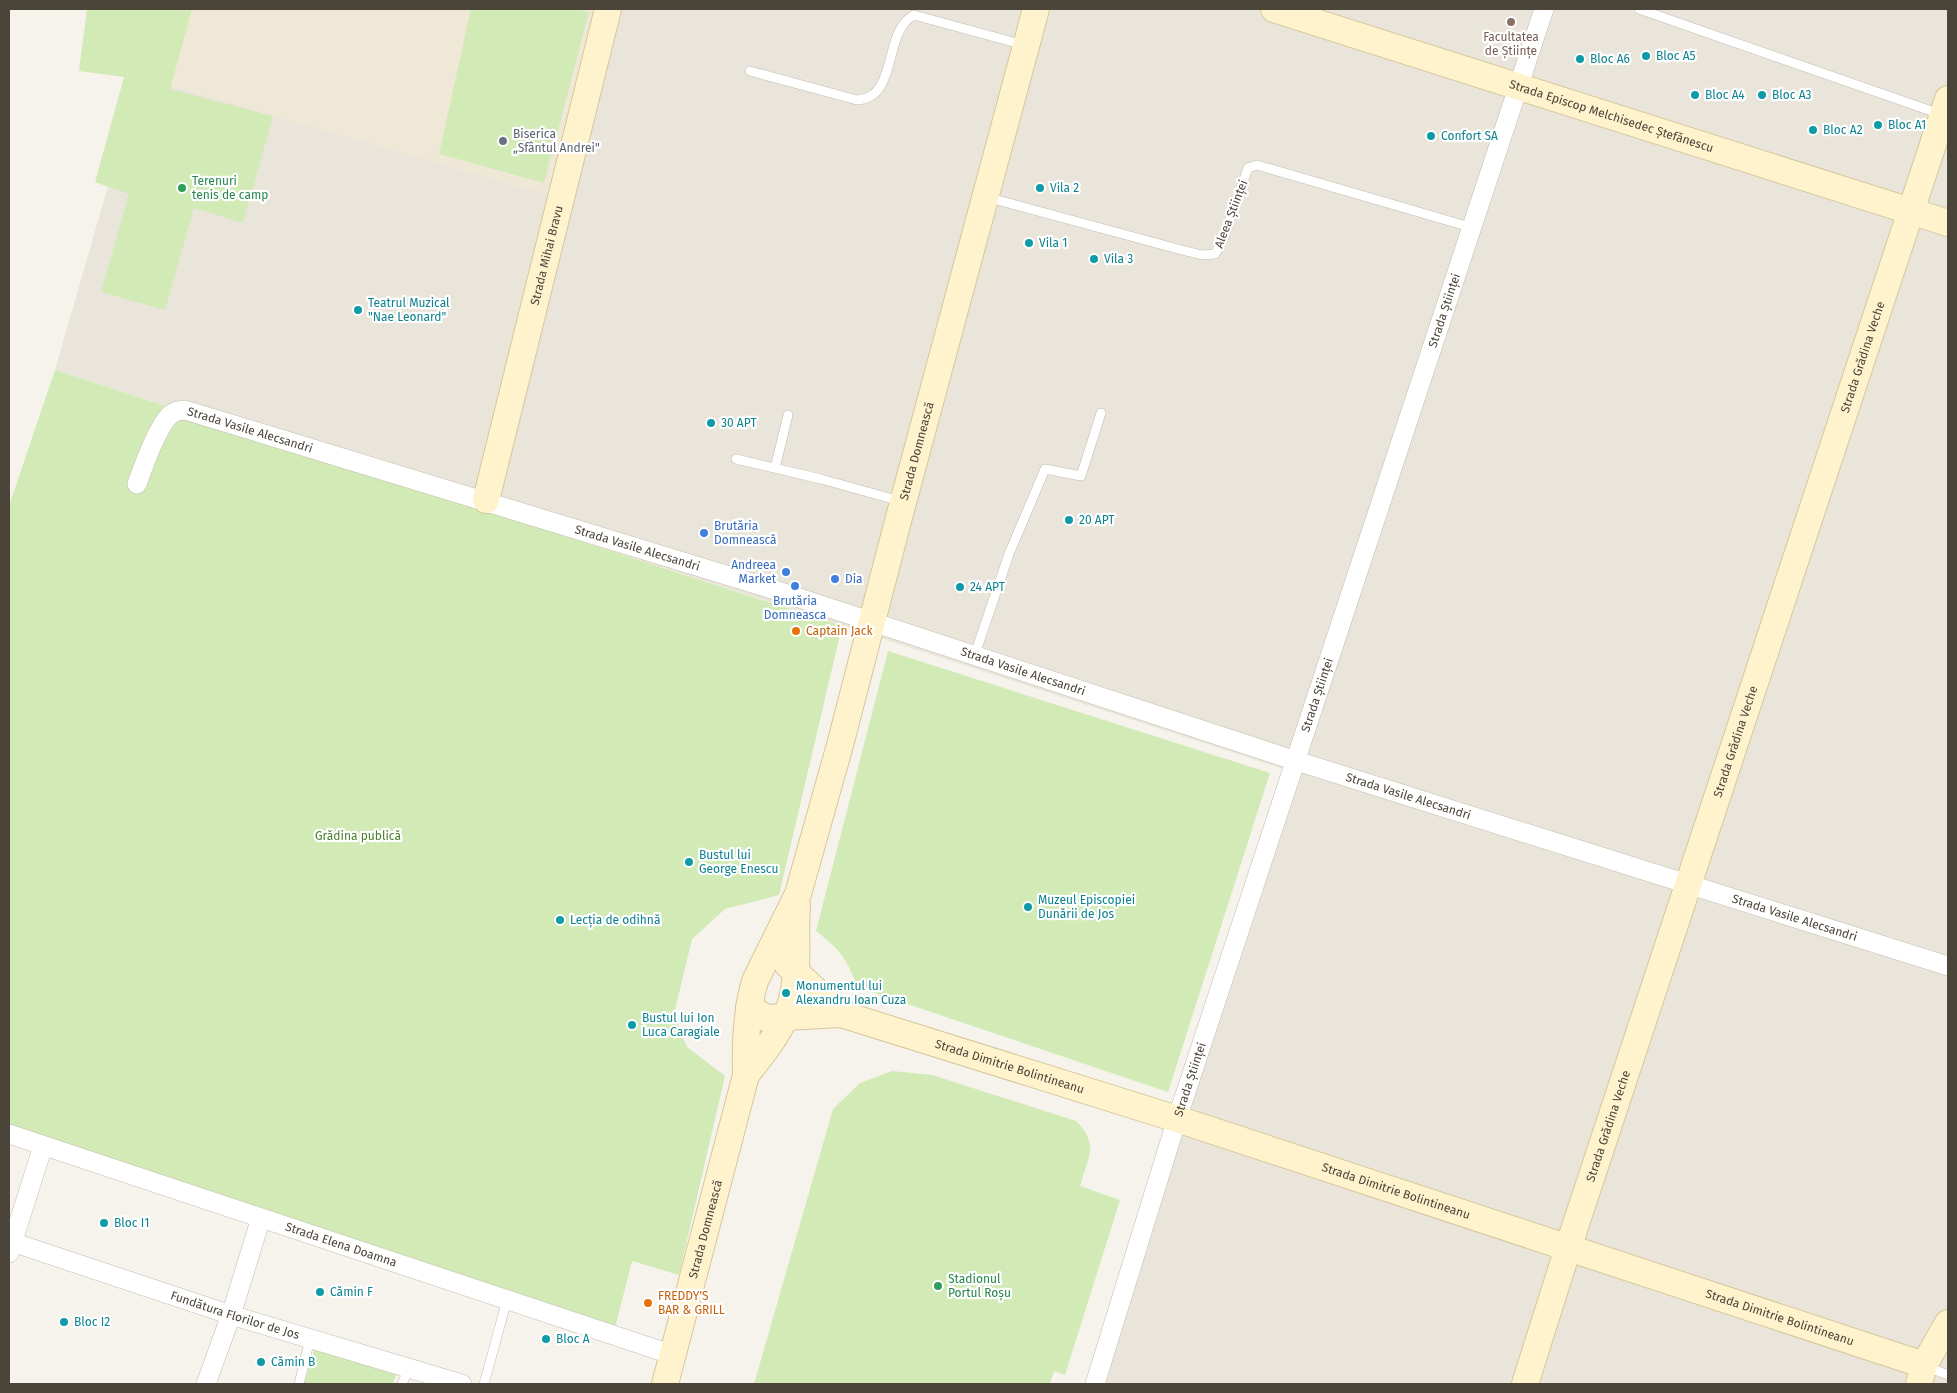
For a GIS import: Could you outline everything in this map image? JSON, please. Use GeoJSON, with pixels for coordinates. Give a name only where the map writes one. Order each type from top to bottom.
{"type":"FeatureCollection","features":[{"type":"Feature","properties":{"kind":"street","name":"Strada Mihai Bravu"},"geometry":{"type":"LineString","coordinates":[[486,500],[608,9]]}},
{"type":"Feature","properties":{"kind":"street","name":"Strada Domnească"},"geometry":{"type":"LineString","coordinates":[[666,1384],[746,1075],[745,1053],[749,1006],[755,981],[798,894],[873,622],[903,502],[1036,9]]}},
{"type":"Feature","properties":{"kind":"street","name":"Strada Episcop Melchisedec Ștefănescu"},"geometry":{"type":"LineString","coordinates":[[1274,9],[1948,223]]}},
{"type":"Feature","properties":{"kind":"street","name":"Strada Științei"},"geometry":{"type":"LineString","coordinates":[[1095,1384],[1177,1119],[1470,227],[1544,9]]}},
{"type":"Feature","properties":{"kind":"street","name":"Strada Grădina Veche"},"geometry":{"type":"LineString","coordinates":[[1525,1384],[1568,1248],[1945,107]]}},
{"type":"Feature","properties":{"kind":"street","name":"Strada Vasile Alecsandri"},"geometry":{"type":"LineString","coordinates":[[137,484],[146,459],[168,416],[176,411],[185,410],[486,500],[976,654],[1295,760],[1610,859],[1688,886],[1948,966]]}},
{"type":"Feature","properties":{"kind":"street","name":"Strada Domnească"},"geometry":{"type":"LineString","coordinates":[[746,1075],[786,1017],[792,998],[798,894]]}},
{"type":"Feature","properties":{"kind":"street","name":"Strada Dimitrie Bolintineanu"},"geometry":{"type":"LineString","coordinates":[[763,965],[780,960],[841,1014]]}},
{"type":"Feature","properties":{"kind":"street","name":"Strada Dimitrie Bolintineanu"},"geometry":{"type":"LineString","coordinates":[[749,1006],[766,1018],[841,1014],[1177,1119],[1568,1248],[1921,1375]]}},
{"type":"Feature","properties":{"kind":"street","name":"Strada Elena Doamna"},"geometry":{"type":"LineString","coordinates":[[9,1134],[673,1355]]}},
{"type":"Feature","properties":{"kind":"street"},"geometry":{"type":"LineString","coordinates":[[10,1245],[43,1146]]}},
{"type":"Feature","properties":{"kind":"street"},"geometry":{"type":"LineString","coordinates":[[206,1384],[231,1315],[261,1218]]}},
{"type":"Feature","properties":{"kind":"street","name":"Fundătura Florilor de Jos"},"geometry":{"type":"LineString","coordinates":[[10,1245],[310,1339],[406,1376],[462,1384]]}},
{"type":"Feature","properties":{"kind":"street"},"geometry":{"type":"LineString","coordinates":[[1921,1375],[1948,1323]]}},
{"type":"Feature","properties":{"kind":"lane"},"geometry":{"type":"LineString","coordinates":[[1639,9],[1945,107]]}},
{"type":"Feature","properties":{"kind":"lane"},"geometry":{"type":"LineString","coordinates":[[750,71],[857,100],[867,100],[875,95],[880,86],[901,28],[914,15],[1026,45]]}},
{"type":"Feature","properties":{"kind":"lane","name":"Aleea Științei"},"geometry":{"type":"LineString","coordinates":[[986,197],[1202,255],[1215,254],[1223,240],[1248,168],[1257,165],[1470,227]]}},
{"type":"Feature","properties":{"kind":"lane"},"geometry":{"type":"LineString","coordinates":[[976,654],[1009,554],[1045,469],[1081,476],[1100,413]]}},
{"type":"Feature","properties":{"kind":"lane"},"geometry":{"type":"LineString","coordinates":[[775,468],[788,415]]}},
{"type":"Feature","properties":{"kind":"lane"},"geometry":{"type":"LineString","coordinates":[[736,459],[903,502]]}},
{"type":"Feature","properties":{"kind":"lane"},"geometry":{"type":"LineString","coordinates":[[484,1384],[507,1300]]}},
{"type":"Feature","properties":{"kind":"lane"},"geometry":{"type":"LineString","coordinates":[[298,1384],[310,1339]]}},
{"type":"Feature","properties":{"kind":"lane","name":"Strada Dimitrie Bolintineanu"},"geometry":{"type":"LineString","coordinates":[[1921,1375],[1948,1375]]}},
{"type":"Feature","properties":{"kind":"shaded area"},"geometry":{"type":"Polygon","coordinates":[[[159,9],[1948,9],[1948,1384],[1094,1384],[1296,773],[55,370],[159,9]]]}},
{"type":"Feature","properties":{"kind":"shaded area"},"geometry":{"type":"Polygon","coordinates":[[[192,9],[594,9],[549,195],[170,86],[192,9]]]}},
{"type":"Feature","properties":{"kind":"green space","name":"Terenuri tenis de camp"},"geometry":{"type":"Polygon","coordinates":[[[87,9],[192,9],[170,89],[273,116],[243,223],[194,208],[165,310],[101,292],[129,194],[95,182],[124,77],[79,71],[87,9]]]}},
{"type":"Feature","properties":{"kind":"green space"},"geometry":{"type":"Polygon","coordinates":[[[471,9],[575,9],[589,12],[544,183],[439,154],[471,9]]]}},
{"type":"Feature","properties":{"kind":"green space","name":"Grădina publică"},"geometry":{"type":"Polygon","coordinates":[[[55,370],[842,626],[779,895],[725,909],[692,939],[674,1014],[687,1047],[725,1076],[679,1275],[632,1261],[613,1336],[9,1133],[9,506],[55,370]]]}},
{"type":"Feature","properties":{"kind":"green space"},"geometry":{"type":"Polygon","coordinates":[[[888,651],[1270,773],[1168,1092],[857,987],[842,955],[816,931],[888,651]]]}},
{"type":"Feature","properties":{"kind":"green space","name":"Stadionul Portul Roșu"},"geometry":{"type":"Polygon","coordinates":[[[892,1071],[932,1075],[1076,1121],[1088,1137],[1090,1144],[1089,1159],[1080,1186],[1120,1200],[1065,1375],[1054,1371],[1050,1384],[754,1384],[833,1109],[860,1083],[892,1071]]]}},
{"type":"Feature","properties":{"kind":"green space"},"geometry":{"type":"Polygon","coordinates":[[[315,1347],[397,1372],[393,1384],[304,1384],[315,1347]]]}},
{"type":"Feature","properties":{"kind":"place","name":"Facultatea de Științe"},"geometry":{"type":"Point","coordinates":[1511,22]}},
{"type":"Feature","properties":{"kind":"place","name":"Bloc A5"},"geometry":{"type":"Point","coordinates":[1646,56]}},
{"type":"Feature","properties":{"kind":"place","name":"Bloc A6"},"geometry":{"type":"Point","coordinates":[1580,59]}},
{"type":"Feature","properties":{"kind":"place","name":"Bloc A4"},"geometry":{"type":"Point","coordinates":[1695,95]}},
{"type":"Feature","properties":{"kind":"place","name":"Bloc A3"},"geometry":{"type":"Point","coordinates":[1762,95]}},
{"type":"Feature","properties":{"kind":"place","name":"Bloc A1"},"geometry":{"type":"Point","coordinates":[1878,125]}},
{"type":"Feature","properties":{"kind":"place","name":"Bloc A2"},"geometry":{"type":"Point","coordinates":[1813,130]}},
{"type":"Feature","properties":{"kind":"place","name":"Confort SA"},"geometry":{"type":"Point","coordinates":[1431,136]}},
{"type":"Feature","properties":{"kind":"place","name":"Biserica „Sfântul Andrei\""},"geometry":{"type":"Point","coordinates":[503,141]}},
{"type":"Feature","properties":{"kind":"place","name":"Terenuri tenis de camp"},"geometry":{"type":"Point","coordinates":[182,188]}},
{"type":"Feature","properties":{"kind":"place","name":"Vila 2"},"geometry":{"type":"Point","coordinates":[1040,188]}},
{"type":"Feature","properties":{"kind":"place","name":"Vila 1"},"geometry":{"type":"Point","coordinates":[1029,243]}},
{"type":"Feature","properties":{"kind":"place","name":"Vila 3"},"geometry":{"type":"Point","coordinates":[1094,259]}},
{"type":"Feature","properties":{"kind":"place","name":"Teatrul Muzical \"Nae Leonard\""},"geometry":{"type":"Point","coordinates":[358,310]}},
{"type":"Feature","properties":{"kind":"place","name":"30 APT"},"geometry":{"type":"Point","coordinates":[711,423]}},
{"type":"Feature","properties":{"kind":"place","name":"20 APT"},"geometry":{"type":"Point","coordinates":[1069,520]}},
{"type":"Feature","properties":{"kind":"place","name":"Brutăria Domnească"},"geometry":{"type":"Point","coordinates":[704,533]}},
{"type":"Feature","properties":{"kind":"place","name":"Andreea Market"},"geometry":{"type":"Point","coordinates":[786,572]}},
{"type":"Feature","properties":{"kind":"place","name":"Dia"},"geometry":{"type":"Point","coordinates":[835,579]}},
{"type":"Feature","properties":{"kind":"place","name":"Brutăria Domneasca"},"geometry":{"type":"Point","coordinates":[795,586]}},
{"type":"Feature","properties":{"kind":"place","name":"24 APT"},"geometry":{"type":"Point","coordinates":[960,587]}},
{"type":"Feature","properties":{"kind":"place","name":"Captain Jack"},"geometry":{"type":"Point","coordinates":[796,631]}},
{"type":"Feature","properties":{"kind":"place","name":"Bustul lui George Enescu"},"geometry":{"type":"Point","coordinates":[689,862]}},
{"type":"Feature","properties":{"kind":"place","name":"Muzeul Episcopiei Dunării de Jos"},"geometry":{"type":"Point","coordinates":[1028,907]}},
{"type":"Feature","properties":{"kind":"place","name":"Lecția de odihnă"},"geometry":{"type":"Point","coordinates":[560,920]}},
{"type":"Feature","properties":{"kind":"place","name":"Monumentul lui Alexandru Ioan Cuza"},"geometry":{"type":"Point","coordinates":[786,993]}},
{"type":"Feature","properties":{"kind":"place","name":"Bustul lui Ion Luca Caragiale"},"geometry":{"type":"Point","coordinates":[632,1025]}},
{"type":"Feature","properties":{"kind":"place","name":"Bloc I1"},"geometry":{"type":"Point","coordinates":[104,1223]}},
{"type":"Feature","properties":{"kind":"place","name":"Stadionul Portul Roșu"},"geometry":{"type":"Point","coordinates":[938,1286]}},
{"type":"Feature","properties":{"kind":"place","name":"Cămin F"},"geometry":{"type":"Point","coordinates":[320,1292]}},
{"type":"Feature","properties":{"kind":"place","name":"FREDDY'S BAR & GRILL"},"geometry":{"type":"Point","coordinates":[648,1303]}},
{"type":"Feature","properties":{"kind":"place","name":"Bloc I2"},"geometry":{"type":"Point","coordinates":[64,1322]}},
{"type":"Feature","properties":{"kind":"place","name":"Bloc A"},"geometry":{"type":"Point","coordinates":[546,1339]}},
{"type":"Feature","properties":{"kind":"place","name":"Cămin B"},"geometry":{"type":"Point","coordinates":[261,1362]}}]}
